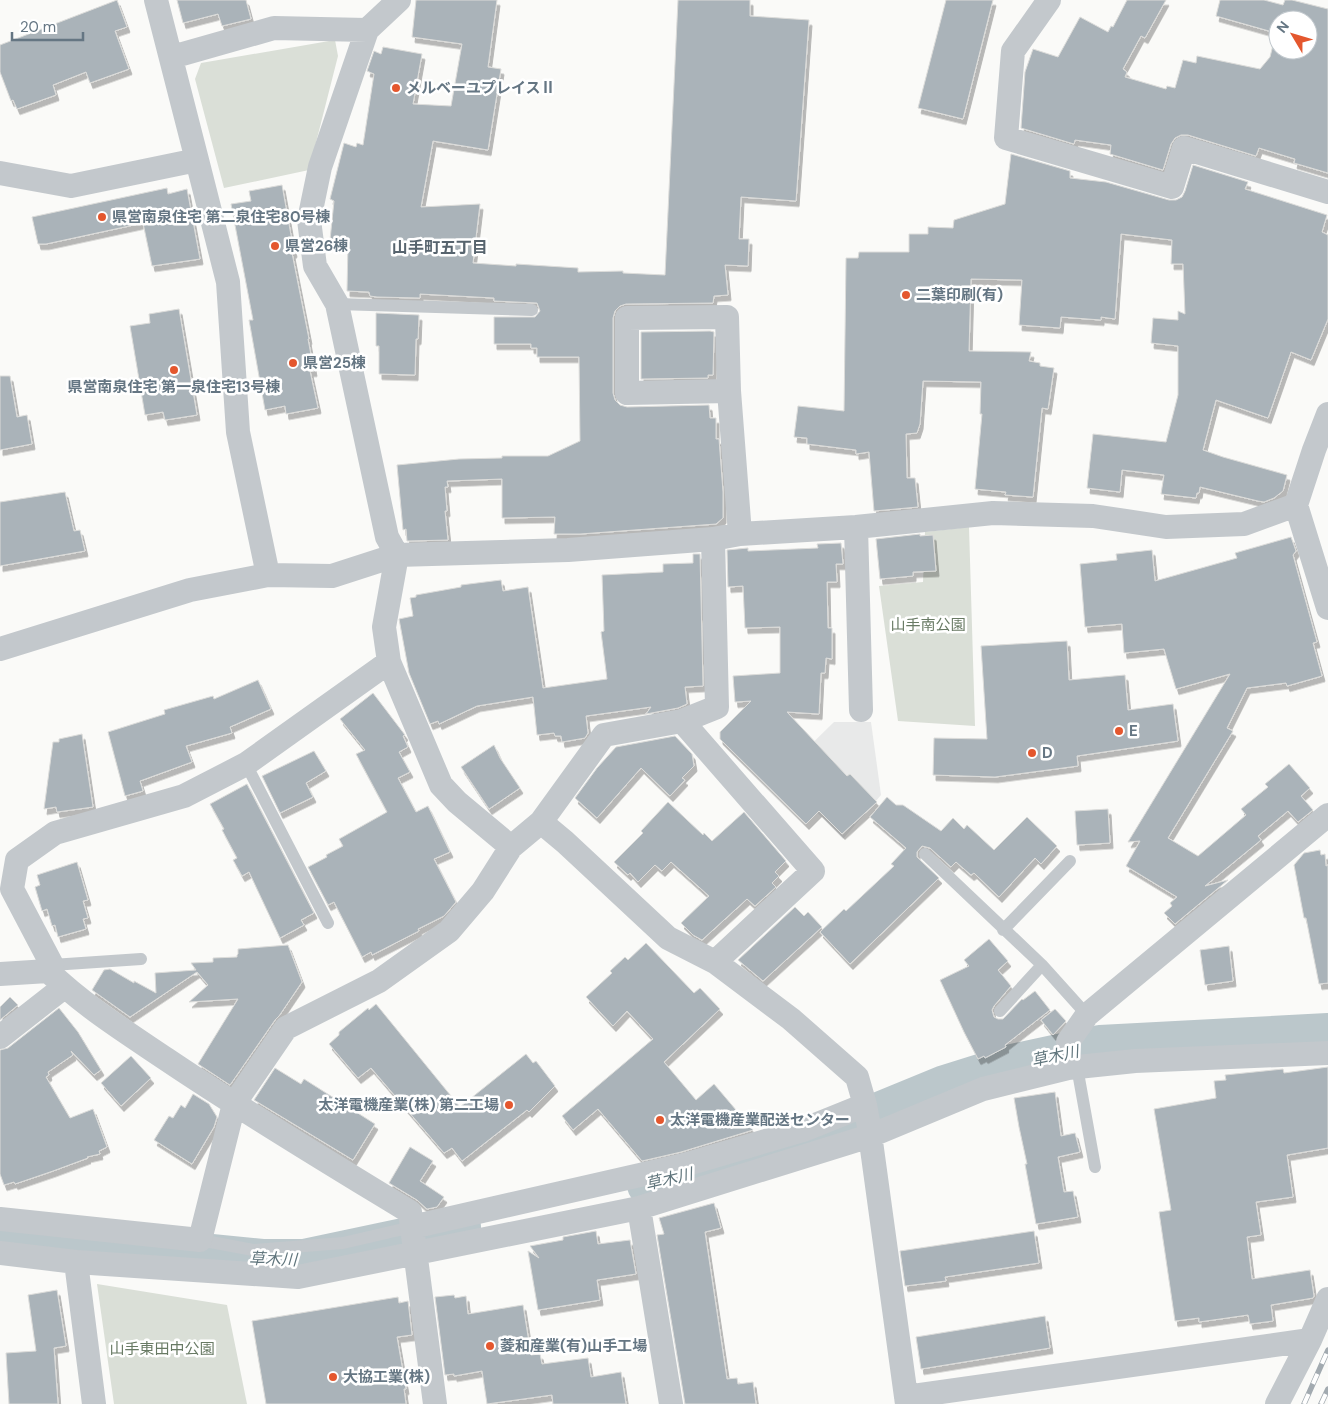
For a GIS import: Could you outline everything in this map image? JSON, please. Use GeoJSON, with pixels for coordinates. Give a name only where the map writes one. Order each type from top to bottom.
{"type":"FeatureCollection","features":[{"type":"Feature","properties":{"kind":"street"},"geometry":{"type":"LineString","coordinates":[[156,0],[228,282],[238,432],[268,575]]}},
{"type":"Feature","properties":{"kind":"street"},"geometry":{"type":"LineString","coordinates":[[400,0],[367,30],[320,167],[309,220],[315,266],[337,304],[386,537],[397,555],[384,627],[389,662],[442,785],[457,802],[511,847]]}},
{"type":"Feature","properties":{"kind":"street"},"geometry":{"type":"LineString","coordinates":[[1049,0],[1013,50],[1006,138],[1172,187],[1184,148],[1328,192]]}},
{"type":"Feature","properties":{"kind":"street"},"geometry":{"type":"LineString","coordinates":[[172,57],[274,28],[367,30]]}},
{"type":"Feature","properties":{"kind":"street"},"geometry":{"type":"LineString","coordinates":[[0,173],[71,186],[197,160]]}},
{"type":"Feature","properties":{"kind":"street"},"geometry":{"type":"LineString","coordinates":[[729,391],[627,392],[627,318],[727,317],[729,391],[740,534]]}},
{"type":"Feature","properties":{"kind":"street"},"geometry":{"type":"LineString","coordinates":[[1328,414],[1296,505],[1328,608]]}},
{"type":"Feature","properties":{"kind":"street"},"geometry":{"type":"LineString","coordinates":[[0,649],[190,590],[268,575],[332,576],[397,555],[568,550],[713,539],[740,534],[856,527],[993,513],[1093,516],[1166,527],[1244,524],[1296,505]]}},
{"type":"Feature","properties":{"kind":"street"},"geometry":{"type":"LineString","coordinates":[[856,527],[861,710]]}},
{"type":"Feature","properties":{"kind":"street"},"geometry":{"type":"LineString","coordinates":[[197,1255],[234,1104],[286,1028],[379,981],[450,931],[483,891],[511,847],[542,822],[604,735],[682,722],[718,707],[713,539]]}},
{"type":"Feature","properties":{"kind":"street"},"geometry":{"type":"LineString","coordinates":[[389,662],[246,764],[184,796],[56,833],[17,860],[6,887],[55,974],[111,1022],[234,1104],[410,1212],[435,1404]]}},
{"type":"Feature","properties":{"kind":"street"},"geometry":{"type":"LineString","coordinates":[[682,722],[813,870],[715,962]]}},
{"type":"Feature","properties":{"kind":"street"},"geometry":{"type":"LineString","coordinates":[[1070,1061],[1068,1042],[1087,1015],[1328,815]]}},
{"type":"Feature","properties":{"kind":"street"},"geometry":{"type":"LineString","coordinates":[[542,822],[668,938],[715,962],[791,1019],[857,1077],[867,1120],[907,1401],[1310,1340]]}},
{"type":"Feature","properties":{"kind":"street"},"geometry":{"type":"LineString","coordinates":[[0,974],[55,974]]}},
{"type":"Feature","properties":{"kind":"street"},"geometry":{"type":"LineString","coordinates":[[0,1037],[55,974]]}},
{"type":"Feature","properties":{"kind":"street"},"geometry":{"type":"LineString","coordinates":[[0,1218],[197,1255],[298,1277],[413,1239],[803,1130],[867,1120],[983,1089],[1070,1061],[1136,1061],[1328,1053]]}},
{"type":"Feature","properties":{"kind":"street"},"geometry":{"type":"LineString","coordinates":[[413,1239],[639,1208],[867,1120]]}},
{"type":"Feature","properties":{"kind":"street"},"geometry":{"type":"LineString","coordinates":[[639,1208],[670,1404]]}},
{"type":"Feature","properties":{"kind":"street"},"geometry":{"type":"LineString","coordinates":[[0,1253],[76,1262],[197,1255]]}},
{"type":"Feature","properties":{"kind":"street"},"geometry":{"type":"LineString","coordinates":[[76,1262],[94,1404]]}},
{"type":"Feature","properties":{"kind":"street"},"geometry":{"type":"LineString","coordinates":[[1277,1404],[1310,1340],[1328,1299]]}},
{"type":"Feature","properties":{"kind":"lane"},"geometry":{"type":"LineString","coordinates":[[337,304],[532,310]]}},
{"type":"Feature","properties":{"kind":"lane"},"geometry":{"type":"LineString","coordinates":[[246,764],[328,923]]}},
{"type":"Feature","properties":{"kind":"lane"},"geometry":{"type":"LineString","coordinates":[[925,854],[1042,965],[1087,1015]]}},
{"type":"Feature","properties":{"kind":"lane"},"geometry":{"type":"LineString","coordinates":[[1003,930],[1070,861]]}},
{"type":"Feature","properties":{"kind":"lane"},"geometry":{"type":"LineString","coordinates":[[55,974],[142,959]]}},
{"type":"Feature","properties":{"kind":"lane"},"geometry":{"type":"LineString","coordinates":[[1000,1011],[1042,965]]}},
{"type":"Feature","properties":{"kind":"lane"},"geometry":{"type":"LineString","coordinates":[[1070,1061],[1095,1167]]}},
{"type":"Feature","properties":{"kind":"shaded area"},"geometry":{"type":"Polygon","coordinates":[[[834,722],[871,722],[881,795],[843,839],[780,775],[834,722]]]}},
{"type":"Feature","properties":{"kind":"green space"},"geometry":{"type":"Polygon","coordinates":[[[335,40],[338,56],[309,170],[224,188],[195,79],[201,63],[335,40]]]}},
{"type":"Feature","properties":{"kind":"green space","name":"山手南公園"},"geometry":{"type":"Polygon","coordinates":[[[969,527],[975,726],[898,721],[879,586],[923,582],[925,532],[969,527]]]}},
{"type":"Feature","properties":{"kind":"green space","name":"山手東田中公園"},"geometry":{"type":"Polygon","coordinates":[[[97,1284],[227,1305],[247,1404],[114,1404],[97,1284]]]}},
{"type":"Feature","properties":{"kind":"building"},"geometry":{"type":"Polygon","coordinates":[[[117,0],[127,27],[115,31],[129,69],[90,83],[86,72],[53,85],[56,95],[17,109],[13,100],[11,101],[0,72],[0,45],[117,0]]]}},
{"type":"Feature","properties":{"kind":"building"},"geometry":{"type":"Polygon","coordinates":[[[177,0],[246,0],[251,19],[222,26],[218,14],[183,23],[177,0]]]}},
{"type":"Feature","properties":{"kind":"building"},"geometry":{"type":"Polygon","coordinates":[[[416,0],[497,0],[488,67],[501,69],[488,150],[433,141],[421,207],[480,204],[473,263],[578,268],[578,272],[623,271],[623,273],[665,275],[678,0],[750,0],[750,16],[809,20],[796,201],[741,197],[739,239],[749,239],[748,266],[725,265],[728,295],[714,296],[713,303],[626,304],[620,306],[615,311],[613,318],[613,393],[615,400],[620,405],[627,407],[709,405],[710,418],[716,418],[716,439],[719,439],[723,492],[723,518],[716,524],[580,534],[554,534],[555,517],[502,518],[502,479],[447,481],[448,487],[445,487],[447,511],[445,511],[448,540],[407,541],[406,529],[403,530],[397,465],[459,459],[502,458],[502,456],[548,456],[580,441],[579,357],[537,357],[537,348],[531,348],[531,344],[494,344],[494,317],[535,317],[540,311],[537,303],[494,301],[494,298],[420,294],[420,298],[377,297],[370,296],[369,292],[347,291],[348,242],[330,240],[334,201],[330,199],[344,143],[356,147],[357,143],[363,145],[374,74],[367,71],[374,51],[381,54],[383,47],[422,54],[413,104],[451,106],[462,44],[412,37],[416,0]]]}},
{"type":"Feature","properties":{"kind":"building"},"geometry":{"type":"Polygon","coordinates":[[[946,0],[993,0],[963,119],[918,108],[946,0]]]}},
{"type":"Feature","properties":{"kind":"building"},"geometry":{"type":"Polygon","coordinates":[[[1127,0],[1166,0],[1145,38],[1141,36],[1123,69],[1127,72],[1125,77],[1166,89],[1167,86],[1175,88],[1183,60],[1196,63],[1197,56],[1260,69],[1268,59],[1318,60],[1318,10],[1268,10],[1268,31],[1216,16],[1220,0],[1264,0],[1283,5],[1285,0],[1292,0],[1328,9],[1328,173],[1294,163],[1295,159],[1259,148],[1256,156],[1188,135],[1181,135],[1175,138],[1171,144],[1163,170],[1110,154],[1111,145],[1075,140],[1074,144],[1021,128],[1025,72],[1033,49],[1058,57],[1080,17],[1108,32],[1111,26],[1113,27],[1127,0]]]}},
{"type":"Feature","properties":{"kind":"building"},"geometry":{"type":"Polygon","coordinates":[[[1011,154],[1070,171],[1070,178],[1106,182],[1169,200],[1176,200],[1182,197],[1193,165],[1248,182],[1245,189],[1327,215],[1322,232],[1328,235],[1328,319],[1311,360],[1291,352],[1268,418],[1216,400],[1203,450],[1287,475],[1283,491],[1274,498],[1264,502],[1200,487],[1196,498],[1161,494],[1164,475],[1122,470],[1120,492],[1087,488],[1093,434],[1166,442],[1178,395],[1178,346],[1151,343],[1153,318],[1178,320],[1178,311],[1185,314],[1183,264],[1171,264],[1172,240],[1121,234],[1115,319],[1101,317],[1101,320],[1061,317],[1060,328],[1019,325],[1022,280],[971,279],[969,351],[1031,352],[1029,361],[1040,363],[1040,366],[1054,368],[1048,409],[1042,408],[1033,497],[1005,495],[1006,492],[975,489],[982,414],[980,414],[981,382],[923,381],[920,424],[917,433],[906,434],[907,478],[915,478],[918,507],[874,511],[869,452],[856,454],[856,450],[807,444],[807,438],[794,437],[798,406],[844,411],[846,258],[858,258],[859,252],[909,252],[909,234],[928,234],[928,227],[953,228],[954,220],[1005,204],[1011,154]]]}},
{"type":"Feature","properties":{"kind":"building"},"geometry":{"type":"Polygon","coordinates":[[[282,185],[294,252],[292,253],[309,339],[314,371],[310,371],[318,408],[286,414],[285,406],[265,410],[249,320],[253,320],[231,204],[251,201],[249,191],[282,185]]]}},
{"type":"Feature","properties":{"kind":"building"},"geometry":{"type":"Polygon","coordinates":[[[167,188],[168,194],[187,189],[200,259],[152,266],[143,223],[46,244],[38,244],[32,217],[167,188]]]}},
{"type":"Feature","properties":{"kind":"building","name":"県営南泉住宅 第一泉住宅13号棟"},"geometry":{"type":"Polygon","coordinates":[[[179,309],[197,415],[165,420],[163,412],[145,415],[130,326],[150,323],[149,314],[179,309]]]}},
{"type":"Feature","properties":{"kind":"building"},"geometry":{"type":"Polygon","coordinates":[[[376,313],[419,315],[415,375],[379,374],[379,346],[376,346],[376,313]]]}},
{"type":"Feature","properties":{"kind":"building"},"geometry":{"type":"Polygon","coordinates":[[[641,332],[714,332],[713,375],[708,375],[708,378],[641,379],[641,332]]]}},
{"type":"Feature","properties":{"kind":"building"},"geometry":{"type":"Polygon","coordinates":[[[0,376],[10,376],[17,417],[27,415],[32,444],[0,450],[0,376]]]}},
{"type":"Feature","properties":{"kind":"building"},"geometry":{"type":"Polygon","coordinates":[[[65,492],[74,531],[80,530],[85,551],[0,566],[0,502],[65,492]]]}},
{"type":"Feature","properties":{"kind":"building"},"geometry":{"type":"Polygon","coordinates":[[[920,534],[920,536],[933,535],[936,571],[913,572],[913,576],[880,579],[876,539],[920,534]]]}},
{"type":"Feature","properties":{"kind":"building"},"geometry":{"type":"Polygon","coordinates":[[[1291,537],[1296,551],[1293,555],[1317,642],[1313,643],[1322,676],[1287,686],[1286,683],[1247,688],[1227,728],[1233,731],[1168,838],[1198,856],[1246,815],[1241,809],[1268,787],[1265,784],[1289,764],[1310,788],[1301,796],[1313,810],[1298,822],[1288,811],[1258,836],[1261,840],[1205,886],[1228,880],[1175,924],[1164,913],[1172,906],[1170,903],[1177,897],[1126,866],[1140,841],[1128,842],[1230,674],[1176,689],[1164,649],[1124,653],[1122,624],[1085,627],[1080,564],[1117,560],[1116,554],[1152,550],[1155,581],[1237,558],[1235,553],[1291,537]]]}},
{"type":"Feature","properties":{"kind":"building"},"geometry":{"type":"Polygon","coordinates":[[[841,543],[843,564],[836,564],[837,582],[827,582],[828,628],[832,628],[832,659],[826,658],[825,673],[821,673],[819,714],[787,712],[847,776],[850,774],[877,802],[842,834],[819,811],[806,824],[720,739],[720,732],[751,701],[735,702],[733,676],[780,673],[780,627],[745,628],[743,586],[728,587],[727,550],[748,548],[748,551],[818,548],[817,544],[841,543]]]}},
{"type":"Feature","properties":{"kind":"building"},"geometry":{"type":"Polygon","coordinates":[[[693,554],[700,554],[703,686],[685,687],[687,704],[678,708],[646,714],[651,707],[586,716],[588,733],[585,738],[562,742],[561,736],[555,736],[554,733],[537,735],[533,697],[477,706],[439,724],[438,721],[430,724],[409,673],[399,619],[413,616],[410,598],[416,597],[416,595],[461,587],[461,585],[501,580],[503,591],[528,587],[543,688],[607,679],[601,632],[604,631],[602,575],[663,572],[663,564],[693,563],[693,554]]]}},
{"type":"Feature","properties":{"kind":"building"},"geometry":{"type":"Polygon","coordinates":[[[1067,641],[1069,680],[1125,675],[1128,710],[1173,704],[1178,741],[1077,756],[1078,766],[995,777],[933,775],[934,738],[987,739],[981,646],[1067,641]]]}},
{"type":"Feature","properties":{"kind":"building"},"geometry":{"type":"Polygon","coordinates":[[[258,680],[271,709],[230,727],[232,733],[186,746],[192,762],[140,781],[143,791],[125,796],[108,732],[165,714],[164,710],[213,696],[214,699],[258,680]]]}},
{"type":"Feature","properties":{"kind":"building"},"geometry":{"type":"Polygon","coordinates":[[[373,693],[405,735],[403,736],[408,747],[399,752],[410,772],[398,778],[416,812],[428,806],[450,852],[434,859],[456,902],[444,916],[418,929],[419,931],[372,955],[371,952],[362,957],[334,902],[328,905],[308,867],[343,846],[339,839],[387,812],[356,754],[365,750],[340,719],[373,693]]]}},
{"type":"Feature","properties":{"kind":"building"},"geometry":{"type":"Polygon","coordinates":[[[82,734],[93,807],[57,812],[56,807],[44,809],[53,742],[59,742],[59,739],[82,734]]]}},
{"type":"Feature","properties":{"kind":"building"},"geometry":{"type":"Polygon","coordinates":[[[675,736],[692,754],[694,766],[682,778],[685,780],[670,796],[641,768],[597,818],[575,798],[597,768],[616,747],[675,736]]]}},
{"type":"Feature","properties":{"kind":"building"},"geometry":{"type":"Polygon","coordinates":[[[494,745],[500,758],[520,788],[489,809],[461,767],[494,745]]]}},
{"type":"Feature","properties":{"kind":"building"},"geometry":{"type":"Polygon","coordinates":[[[314,751],[326,771],[306,783],[313,797],[280,813],[262,776],[314,751]]]}},
{"type":"Feature","properties":{"kind":"building"},"geometry":{"type":"Polygon","coordinates":[[[247,784],[314,913],[301,920],[304,925],[280,938],[249,872],[242,876],[233,860],[237,858],[210,804],[247,784]]]}},
{"type":"Feature","properties":{"kind":"building"},"geometry":{"type":"Polygon","coordinates":[[[887,797],[896,805],[903,805],[941,831],[953,818],[964,829],[967,825],[994,850],[1027,817],[1057,846],[1041,864],[1035,858],[999,897],[974,873],[971,875],[956,862],[951,867],[930,848],[922,846],[917,852],[917,857],[939,878],[850,964],[820,932],[844,909],[846,911],[894,866],[891,864],[906,848],[870,817],[887,797]]]}},
{"type":"Feature","properties":{"kind":"building"},"geometry":{"type":"Polygon","coordinates":[[[668,802],[712,841],[744,812],[786,861],[775,872],[779,876],[772,883],[776,887],[755,906],[747,899],[702,940],[693,935],[681,923],[709,896],[671,862],[662,871],[655,865],[638,882],[630,873],[628,875],[614,862],[643,833],[641,831],[668,802]]]}},
{"type":"Feature","properties":{"kind":"building"},"geometry":{"type":"Polygon","coordinates":[[[1108,809],[1110,843],[1077,845],[1075,811],[1108,809]]]}},
{"type":"Feature","properties":{"kind":"building"},"geometry":{"type":"Polygon","coordinates":[[[1320,850],[1321,855],[1325,854],[1326,866],[1328,865],[1328,983],[1319,984],[1294,865],[1304,853],[1320,850]]]}},
{"type":"Feature","properties":{"kind":"building"},"geometry":{"type":"Polygon","coordinates":[[[77,862],[88,900],[83,901],[88,918],[83,919],[86,929],[58,937],[55,925],[52,926],[47,909],[42,911],[35,887],[40,885],[37,875],[77,862]]]}},
{"type":"Feature","properties":{"kind":"building"},"geometry":{"type":"Polygon","coordinates":[[[795,907],[804,916],[808,912],[822,927],[763,981],[738,960],[795,907]]]}},
{"type":"Feature","properties":{"kind":"building"},"geometry":{"type":"Polygon","coordinates":[[[989,939],[1008,961],[998,970],[1011,986],[994,1006],[992,1010],[994,1017],[1003,1019],[1022,999],[1035,991],[1050,1010],[1005,1045],[1006,1047],[985,1058],[984,1056],[978,1059],[940,980],[969,966],[964,960],[989,939]]]}},
{"type":"Feature","properties":{"kind":"building"},"geometry":{"type":"Polygon","coordinates":[[[646,943],[694,993],[700,988],[720,1009],[664,1062],[696,1100],[714,1084],[753,1130],[681,1152],[642,1161],[598,1109],[573,1130],[562,1116],[653,1039],[627,1011],[613,1026],[586,997],[612,973],[610,971],[625,957],[628,960],[646,943]]]}},
{"type":"Feature","properties":{"kind":"building"},"geometry":{"type":"Polygon","coordinates":[[[288,945],[302,982],[230,1085],[198,1064],[238,999],[189,1002],[208,985],[197,972],[130,1017],[92,990],[104,970],[110,969],[156,993],[155,973],[196,970],[191,963],[213,962],[213,958],[237,957],[238,949],[288,945]]]}},
{"type":"Feature","properties":{"kind":"building"},"geometry":{"type":"Polygon","coordinates":[[[1229,946],[1233,981],[1205,985],[1200,950],[1229,946]]]}},
{"type":"Feature","properties":{"kind":"building"},"geometry":{"type":"Polygon","coordinates":[[[10,997],[18,1005],[0,1020],[0,1007],[10,997]]]}},
{"type":"Feature","properties":{"kind":"building"},"geometry":{"type":"Polygon","coordinates":[[[376,1004],[460,1107],[526,1054],[533,1063],[536,1061],[555,1086],[529,1112],[527,1110],[462,1161],[452,1148],[444,1153],[371,1068],[358,1078],[329,1044],[339,1035],[339,1032],[368,1008],[369,1010],[376,1004]]]}},
{"type":"Feature","properties":{"kind":"building"},"geometry":{"type":"Polygon","coordinates":[[[59,1008],[78,1032],[101,1070],[94,1075],[71,1051],[73,1055],[48,1072],[49,1075],[46,1077],[70,1118],[93,1109],[107,1147],[99,1151],[100,1154],[15,1184],[14,1182],[4,1185],[0,1174],[0,1050],[8,1048],[59,1008]]]}},
{"type":"Feature","properties":{"kind":"building"},"geometry":{"type":"Polygon","coordinates":[[[1055,1009],[1066,1021],[1053,1035],[1041,1020],[1055,1009]]]}},
{"type":"Feature","properties":{"kind":"building"},"geometry":{"type":"Polygon","coordinates":[[[131,1056],[151,1078],[121,1106],[101,1083],[131,1056]]]}},
{"type":"Feature","properties":{"kind":"building"},"geometry":{"type":"Polygon","coordinates":[[[1328,1067],[1328,1148],[1287,1155],[1293,1197],[1256,1202],[1261,1235],[1247,1237],[1252,1279],[1310,1270],[1313,1298],[1271,1305],[1273,1321],[1250,1324],[1248,1315],[1199,1322],[1199,1318],[1175,1321],[1159,1212],[1171,1210],[1154,1109],[1216,1098],[1214,1081],[1226,1080],[1225,1075],[1283,1069],[1284,1073],[1328,1067]]]}},
{"type":"Feature","properties":{"kind":"building"},"geometry":{"type":"Polygon","coordinates":[[[275,1068],[301,1084],[304,1079],[375,1124],[353,1160],[254,1100],[275,1068]]]}},
{"type":"Feature","properties":{"kind":"building"},"geometry":{"type":"Polygon","coordinates":[[[1055,1092],[1061,1136],[1075,1133],[1080,1152],[1058,1157],[1064,1192],[1073,1191],[1078,1217],[1036,1224],[1014,1098],[1055,1092]]]}},
{"type":"Feature","properties":{"kind":"building"},"geometry":{"type":"Polygon","coordinates":[[[193,1094],[209,1104],[217,1117],[214,1127],[192,1164],[154,1140],[169,1116],[173,1118],[181,1105],[185,1108],[193,1094]]]}},
{"type":"Feature","properties":{"kind":"building"},"geometry":{"type":"Polygon","coordinates":[[[410,1147],[433,1161],[420,1181],[444,1197],[437,1207],[427,1209],[417,1200],[389,1183],[410,1147]]]}},
{"type":"Feature","properties":{"kind":"building"},"geometry":{"type":"Polygon","coordinates":[[[714,1203],[721,1228],[705,1232],[727,1379],[737,1378],[738,1384],[753,1382],[756,1404],[685,1404],[657,1235],[664,1234],[659,1218],[714,1203]]]}},
{"type":"Feature","properties":{"kind":"building"},"geometry":{"type":"Polygon","coordinates":[[[596,1231],[598,1244],[630,1240],[636,1274],[597,1280],[600,1300],[538,1310],[528,1251],[539,1258],[530,1246],[596,1231]]]}},
{"type":"Feature","properties":{"kind":"building"},"geometry":{"type":"Polygon","coordinates":[[[1034,1231],[1039,1263],[945,1277],[946,1281],[905,1286],[900,1251],[1034,1231]]]}},
{"type":"Feature","properties":{"kind":"building"},"geometry":{"type":"Polygon","coordinates":[[[57,1290],[66,1346],[54,1348],[58,1404],[9,1404],[6,1353],[36,1351],[28,1295],[57,1290]]]}},
{"type":"Feature","properties":{"kind":"building"},"geometry":{"type":"Polygon","coordinates":[[[454,1295],[455,1298],[466,1296],[468,1314],[523,1305],[531,1355],[540,1354],[542,1364],[588,1358],[591,1377],[621,1372],[626,1404],[553,1404],[552,1395],[487,1404],[482,1371],[454,1376],[454,1374],[445,1375],[435,1297],[454,1295]]]}},
{"type":"Feature","properties":{"kind":"building"},"geometry":{"type":"Polygon","coordinates":[[[398,1297],[399,1303],[408,1301],[412,1335],[397,1337],[406,1389],[404,1389],[406,1404],[266,1404],[252,1321],[398,1297]]]}},
{"type":"Feature","properties":{"kind":"building"},"geometry":{"type":"Polygon","coordinates":[[[1045,1316],[1050,1348],[921,1369],[916,1337],[1045,1316]]]}},
{"type":"Feature","properties":{"kind":"waterway","name":"草木川"},"geometry":{"type":"LineString","coordinates":[[648,1185],[726,1166],[850,1125],[945,1086],[1012,1065],[1100,1046],[1328,1034]]}},
{"type":"Feature","properties":{"kind":"waterway","name":"草木川"},"geometry":{"type":"LineString","coordinates":[[0,1234],[262,1260],[304,1260],[460,1227]]}},
{"type":"Feature","properties":{"kind":"railway"},"geometry":{"type":"LineString","coordinates":[[1304,1404],[1328,1350]]}},
{"type":"Feature","properties":{"kind":"railway"},"geometry":{"type":"LineString","coordinates":[[1321,1404],[1328,1389]]}},
{"type":"Feature","properties":{"kind":"place","name":"メルベーユプレイスⅡ"},"geometry":{"type":"Point","coordinates":[396,88]}},
{"type":"Feature","properties":{"kind":"place","name":"県営南泉住宅 第二泉住宅80号棟"},"geometry":{"type":"Point","coordinates":[102,217]}},
{"type":"Feature","properties":{"kind":"place","name":"県営26棟"},"geometry":{"type":"Point","coordinates":[275,246]}},
{"type":"Feature","properties":{"kind":"place","name":"二葉印刷(有)"},"geometry":{"type":"Point","coordinates":[906,295]}},
{"type":"Feature","properties":{"kind":"place","name":"県営25棟"},"geometry":{"type":"Point","coordinates":[293,363]}},
{"type":"Feature","properties":{"kind":"place","name":"県営南泉住宅 第一泉住宅13号棟"},"geometry":{"type":"Point","coordinates":[174,370]}},
{"type":"Feature","properties":{"kind":"place","name":"E"},"geometry":{"type":"Point","coordinates":[1119,731]}},
{"type":"Feature","properties":{"kind":"place","name":"D"},"geometry":{"type":"Point","coordinates":[1032,753]}},
{"type":"Feature","properties":{"kind":"place","name":"太洋電機産業(株) 第二工場"},"geometry":{"type":"Point","coordinates":[509,1105]}},
{"type":"Feature","properties":{"kind":"place","name":"太洋電機産業配送センター"},"geometry":{"type":"Point","coordinates":[660,1120]}},
{"type":"Feature","properties":{"kind":"place","name":"菱和産業(有)山手工場"},"geometry":{"type":"Point","coordinates":[490,1346]}},
{"type":"Feature","properties":{"kind":"place","name":"大協工業(株)"},"geometry":{"type":"Point","coordinates":[333,1377]}},
{"type":"Feature","properties":{"kind":"district","name":"山手町五丁目"},"geometry":{"type":"Point","coordinates":[440,247]}}]}
